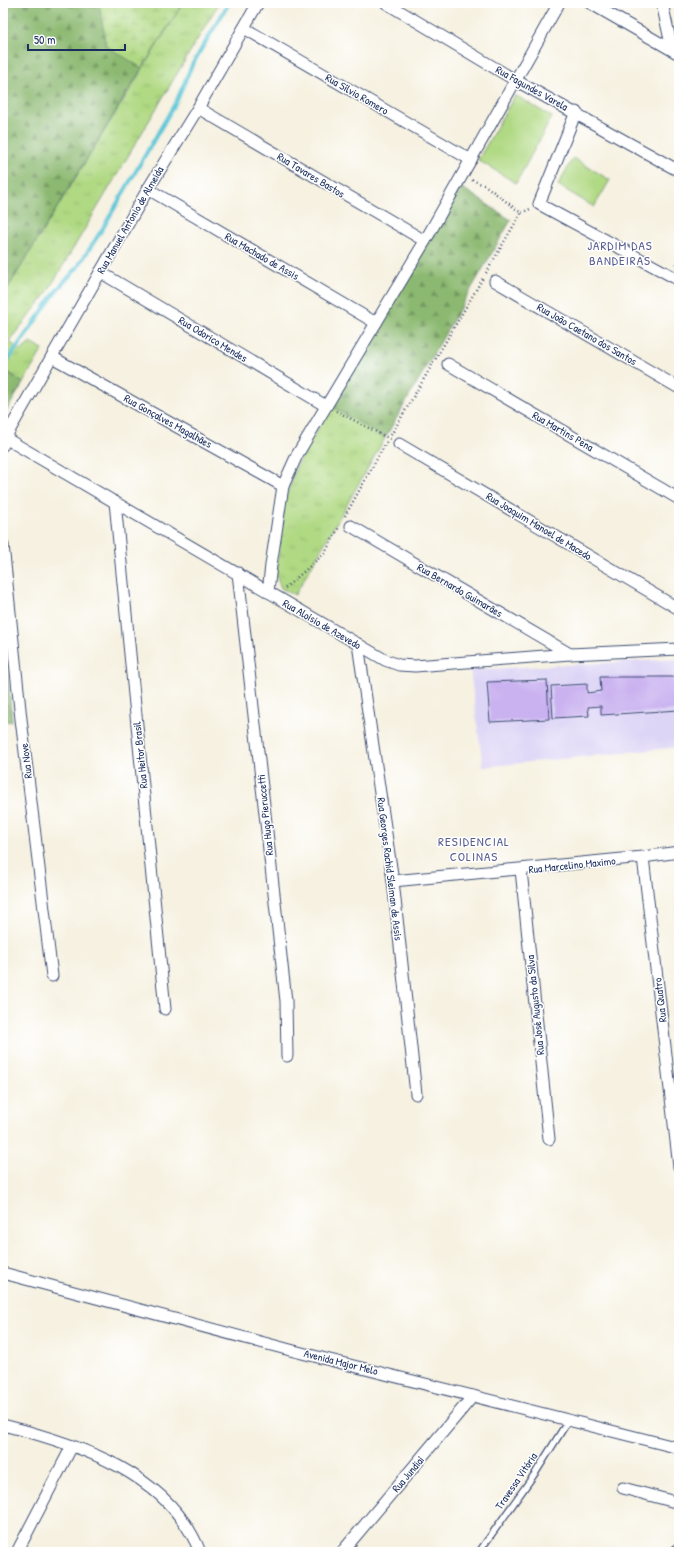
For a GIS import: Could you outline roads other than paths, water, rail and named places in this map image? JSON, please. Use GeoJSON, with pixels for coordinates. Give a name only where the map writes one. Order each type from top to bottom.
{"type":"FeatureCollection","features":[{"type":"Feature","properties":{"kind":"street","name":"Rua Manuel Antonio de Almeida"},"geometry":{"type":"LineString","coordinates":[[4,442],[148,189],[198,108],[258,3]]}},
{"type":"Feature","properties":{"kind":"street","name":"Rua Fagundes Varela"},"geometry":{"type":"LineString","coordinates":[[386,3],[515,80],[576,112],[679,171]]}},
{"type":"Feature","properties":{"kind":"street"},"geometry":{"type":"LineString","coordinates":[[272,595],[273,550],[283,486],[297,454],[425,241],[559,3]]}},
{"type":"Feature","properties":{"kind":"street"},"geometry":{"type":"LineString","coordinates":[[590,3],[675,52]]}},
{"type":"Feature","properties":{"kind":"street"},"geometry":{"type":"LineString","coordinates":[[662,3],[675,52]]}},
{"type":"Feature","properties":{"kind":"street","name":"Rua Sílvio Romero"},"geometry":{"type":"LineString","coordinates":[[244,28],[471,160]]}},
{"type":"Feature","properties":{"kind":"street","name":"Rua Tavares Bastos"},"geometry":{"type":"LineString","coordinates":[[198,108],[425,241]]}},
{"type":"Feature","properties":{"kind":"street"},"geometry":{"type":"LineString","coordinates":[[576,112],[539,204],[679,280]]}},
{"type":"Feature","properties":{"kind":"street","name":"Rua Machado de Assis"},"geometry":{"type":"LineString","coordinates":[[148,189],[376,323]]}},
{"type":"Feature","properties":{"kind":"street","name":"Rua Odorico Mendes"},"geometry":{"type":"LineString","coordinates":[[100,272],[326,406]]}},
{"type":"Feature","properties":{"kind":"street","name":"Rua João Caetano dos Santos"},"geometry":{"type":"LineString","coordinates":[[495,280],[679,388]]}},
{"type":"Feature","properties":{"kind":"street","name":"Rua Gonçalves Magalhães"},"geometry":{"type":"LineString","coordinates":[[52,357],[283,486]]}},
{"type":"Feature","properties":{"kind":"street","name":"Rua Martins Pena"},"geometry":{"type":"LineString","coordinates":[[448,364],[679,499]]}},
{"type":"Feature","properties":{"kind":"street","name":"Rua Aloísio de Azevedo"},"geometry":{"type":"LineString","coordinates":[[4,442],[115,502],[385,660],[399,665],[415,666],[570,654],[679,649]]}},
{"type":"Feature","properties":{"kind":"street","name":"Rua Joaquim Manoel de Macedo"},"geometry":{"type":"LineString","coordinates":[[399,444],[679,609]]}},
{"type":"Feature","properties":{"kind":"street","name":"Rua Heitor Brasil"},"geometry":{"type":"LineString","coordinates":[[115,502],[165,1009]]}},
{"type":"Feature","properties":{"kind":"street","name":"Rua Bernardo Guimarães"},"geometry":{"type":"LineString","coordinates":[[344,524],[570,654]]}},
{"type":"Feature","properties":{"kind":"street","name":"Rua Nove"},"geometry":{"type":"LineString","coordinates":[[3,545],[21,719],[52,976]]}},
{"type":"Feature","properties":{"kind":"street","name":"Rua Hugo Pieruccetti"},"geometry":{"type":"LineString","coordinates":[[238,573],[286,1001],[287,1056]]}},
{"type":"Feature","properties":{"kind":"street","name":"Rua Georges Rachid Sleiman de Assis"},"geometry":{"type":"LineString","coordinates":[[358,644],[393,881],[416,1094]]}},
{"type":"Feature","properties":{"kind":"street","name":"Rua Marcelino Maximo"},"geometry":{"type":"LineString","coordinates":[[393,881],[521,870],[679,852]]}},
{"type":"Feature","properties":{"kind":"street","name":"Rua Quatro"},"geometry":{"type":"LineString","coordinates":[[643,857],[679,1166]]}},
{"type":"Feature","properties":{"kind":"street","name":"Rua José Augusto da Silva"},"geometry":{"type":"LineString","coordinates":[[521,870],[549,1139]]}},
{"type":"Feature","properties":{"kind":"street","name":"Avenida Major Melo"},"geometry":{"type":"LineString","coordinates":[[3,1273],[568,1421],[679,1448]]}},
{"type":"Feature","properties":{"kind":"street","name":"Rua Jundiaí"},"geometry":{"type":"LineString","coordinates":[[342,1552],[474,1396]]}},
{"type":"Feature","properties":{"kind":"street"},"geometry":{"type":"LineString","coordinates":[[3,1425],[72,1446],[109,1460],[136,1476],[159,1495],[177,1513],[194,1538],[200,1552]]}},
{"type":"Feature","properties":{"kind":"street"},"geometry":{"type":"LineString","coordinates":[[17,1552],[72,1446]]}},
{"type":"Feature","properties":{"kind":"street"},"geometry":{"type":"LineString","coordinates":[[623,1488],[679,1503]]}},
{"type":"Feature","properties":{"kind":"street"},"geometry":{"type":"LineString","coordinates":[[676,1552],[679,1548]]}},
{"type":"Feature","properties":{"kind":"lane","name":"Travessa Vitória"},"geometry":{"type":"LineString","coordinates":[[480,1552],[536,1472],[568,1421]]}},
{"type":"Feature","properties":{"kind":"waterway"},"geometry":{"type":"LineString","coordinates":[[3,367],[57,290],[77,268],[103,228],[177,100],[192,65],[229,3]]}},
{"type":"Feature","properties":{"kind":"district","name":"JARDIM DAS BANDEIRAS"},"geometry":{"type":"Point","coordinates":[620,252]}},
{"type":"Feature","properties":{"kind":"district","name":"RESIDENCIAL COLINAS"},"geometry":{"type":"Point","coordinates":[474,848]}}]}
